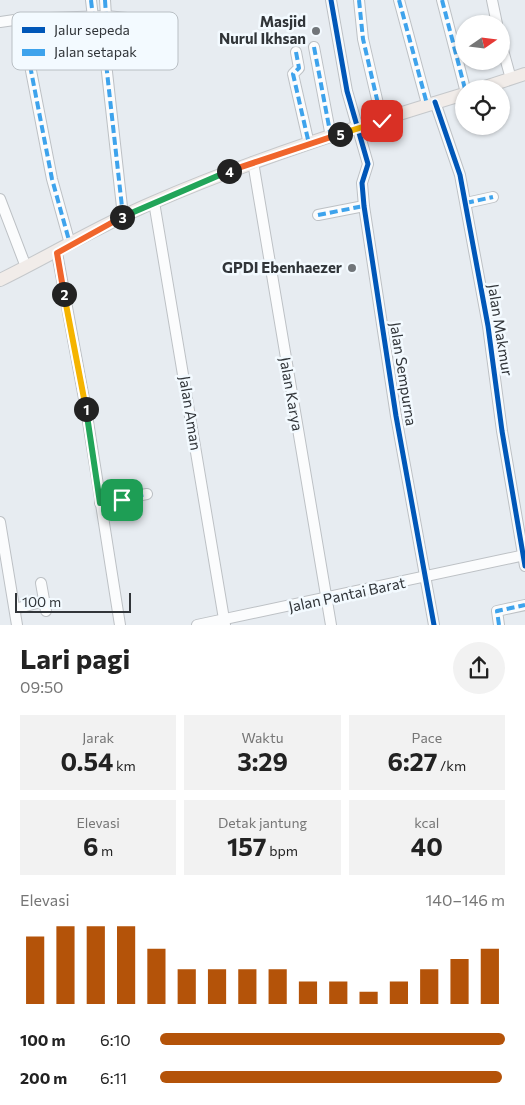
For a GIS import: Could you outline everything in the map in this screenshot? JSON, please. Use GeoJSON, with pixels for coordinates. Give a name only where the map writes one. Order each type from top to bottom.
{"type":"FeatureCollection","features":[{"type":"Feature","properties":{"kind":"main road"},"geometry":{"type":"LineString","coordinates":[[509,80],[525,74]]}},
{"type":"Feature","properties":{"kind":"main road"},"geometry":{"type":"LineString","coordinates":[[0,280],[57,253],[123,216],[253,162],[455,96]]}},
{"type":"Feature","properties":{"kind":"street","name":"Jalan Sempurna"},"geometry":{"type":"LineString","coordinates":[[331,0],[347,91],[356,128],[368,164],[362,183],[364,206],[396,416],[427,578],[434,625]]}},
{"type":"Feature","properties":{"kind":"street"},"geometry":{"type":"LineString","coordinates":[[358,0],[363,39],[382,121]]}},
{"type":"Feature","properties":{"kind":"street","name":"Jalan Makmur"},"geometry":{"type":"LineString","coordinates":[[399,0],[431,103],[460,175],[488,326],[502,431],[524,559]]}},
{"type":"Feature","properties":{"kind":"street"},"geometry":{"type":"LineString","coordinates":[[442,0],[463,80]]}},
{"type":"Feature","properties":{"kind":"street"},"geometry":{"type":"LineString","coordinates":[[492,0],[495,15]]}},
{"type":"Feature","properties":{"kind":"street"},"geometry":{"type":"LineString","coordinates":[[314,47],[331,137]]}},
{"type":"Feature","properties":{"kind":"street"},"geometry":{"type":"LineString","coordinates":[[296,52],[299,68],[293,74],[309,144]]}},
{"type":"Feature","properties":{"kind":"street"},"geometry":{"type":"LineString","coordinates":[[31,70],[52,179],[70,244]]}},
{"type":"Feature","properties":{"kind":"street"},"geometry":{"type":"LineString","coordinates":[[107,70],[123,216]]}},
{"type":"Feature","properties":{"kind":"street"},"geometry":{"type":"LineString","coordinates":[[509,70],[512,79]]}},
{"type":"Feature","properties":{"kind":"street","name":"Jalan Karya"},"geometry":{"type":"LineString","coordinates":[[253,162],[331,625]]}},
{"type":"Feature","properties":{"kind":"street"},"geometry":{"type":"LineString","coordinates":[[466,203],[493,197]]}},
{"type":"Feature","properties":{"kind":"street"},"geometry":{"type":"LineString","coordinates":[[0,199],[26,267]]}},
{"type":"Feature","properties":{"kind":"street","name":"Jalan Aman"},"geometry":{"type":"LineString","coordinates":[[154,202],[224,622]]}},
{"type":"Feature","properties":{"kind":"street"},"geometry":{"type":"LineString","coordinates":[[318,215],[364,206]]}},
{"type":"Feature","properties":{"kind":"street"},"geometry":{"type":"LineString","coordinates":[[57,253],[87,415],[120,625]]}},
{"type":"Feature","properties":{"kind":"street"},"geometry":{"type":"LineString","coordinates":[[100,503],[147,494]]}},
{"type":"Feature","properties":{"kind":"street"},"geometry":{"type":"LineString","coordinates":[[0,522],[17,625]]}},
{"type":"Feature","properties":{"kind":"street","name":"Jalan Pantai Barat"},"geometry":{"type":"LineString","coordinates":[[197,625],[224,622],[524,559]]}},
{"type":"Feature","properties":{"kind":"street"},"geometry":{"type":"LineString","coordinates":[[14,608],[45,606],[41,583]]}},
{"type":"Feature","properties":{"kind":"street"},"geometry":{"type":"LineString","coordinates":[[499,625],[497,611],[525,605]]}},
{"type":"Feature","properties":{"kind":"marked path"},"geometry":{"type":"LineString","coordinates":[[91,0],[92,12]]}},
{"type":"Feature","properties":{"kind":"marked path"},"geometry":{"type":"LineString","coordinates":[[105,0],[106,12]]}},
{"type":"Feature","properties":{"kind":"marked path"},"geometry":{"type":"LineString","coordinates":[[359,0],[363,39],[382,121]]}},
{"type":"Feature","properties":{"kind":"marked path"},"geometry":{"type":"LineString","coordinates":[[399,0],[427,104]]}},
{"type":"Feature","properties":{"kind":"marked path"},"geometry":{"type":"LineString","coordinates":[[442,0],[463,80]]}},
{"type":"Feature","properties":{"kind":"marked path"},"geometry":{"type":"LineString","coordinates":[[314,47],[331,137]]}},
{"type":"Feature","properties":{"kind":"marked path"},"geometry":{"type":"LineString","coordinates":[[296,52],[299,68],[293,74],[309,144]]}},
{"type":"Feature","properties":{"kind":"marked path"},"geometry":{"type":"LineString","coordinates":[[31,70],[52,179],[70,244]]}},
{"type":"Feature","properties":{"kind":"marked path"},"geometry":{"type":"LineString","coordinates":[[107,70],[123,216]]}},
{"type":"Feature","properties":{"kind":"marked path"},"geometry":{"type":"LineString","coordinates":[[466,203],[493,197]]}},
{"type":"Feature","properties":{"kind":"marked path"},"geometry":{"type":"LineString","coordinates":[[318,215],[364,206]]}},
{"type":"Feature","properties":{"kind":"marked path"},"geometry":{"type":"LineString","coordinates":[[100,503],[147,494]]}},
{"type":"Feature","properties":{"kind":"marked path"},"geometry":{"type":"LineString","coordinates":[[499,625],[497,611],[525,605]]}},
{"type":"Feature","properties":{"kind":"cycle path"},"geometry":{"type":"LineString","coordinates":[[331,0],[347,91],[368,164],[362,183],[364,206],[396,416],[434,625]]}},
{"type":"Feature","properties":{"kind":"cycle path"},"geometry":{"type":"LineString","coordinates":[[435,102],[460,175],[488,326],[502,431],[525,566]]}},
{"type":"Feature","properties":{"kind":"place","name":"Masjid Nurul Ikhsan"},"geometry":{"type":"Point","coordinates":[316,31]}},
{"type":"Feature","properties":{"kind":"place","name":"GPDI Ebenhaezer"},"geometry":{"type":"Point","coordinates":[352,268]}},
{"type":"Feature","properties":{"kind":"route"},"geometry":{"type":"LineString","coordinates":[[122,500],[100,503],[87,415],[57,253],[123,216],[222,174],[253,162],[382,121]]}}]}
